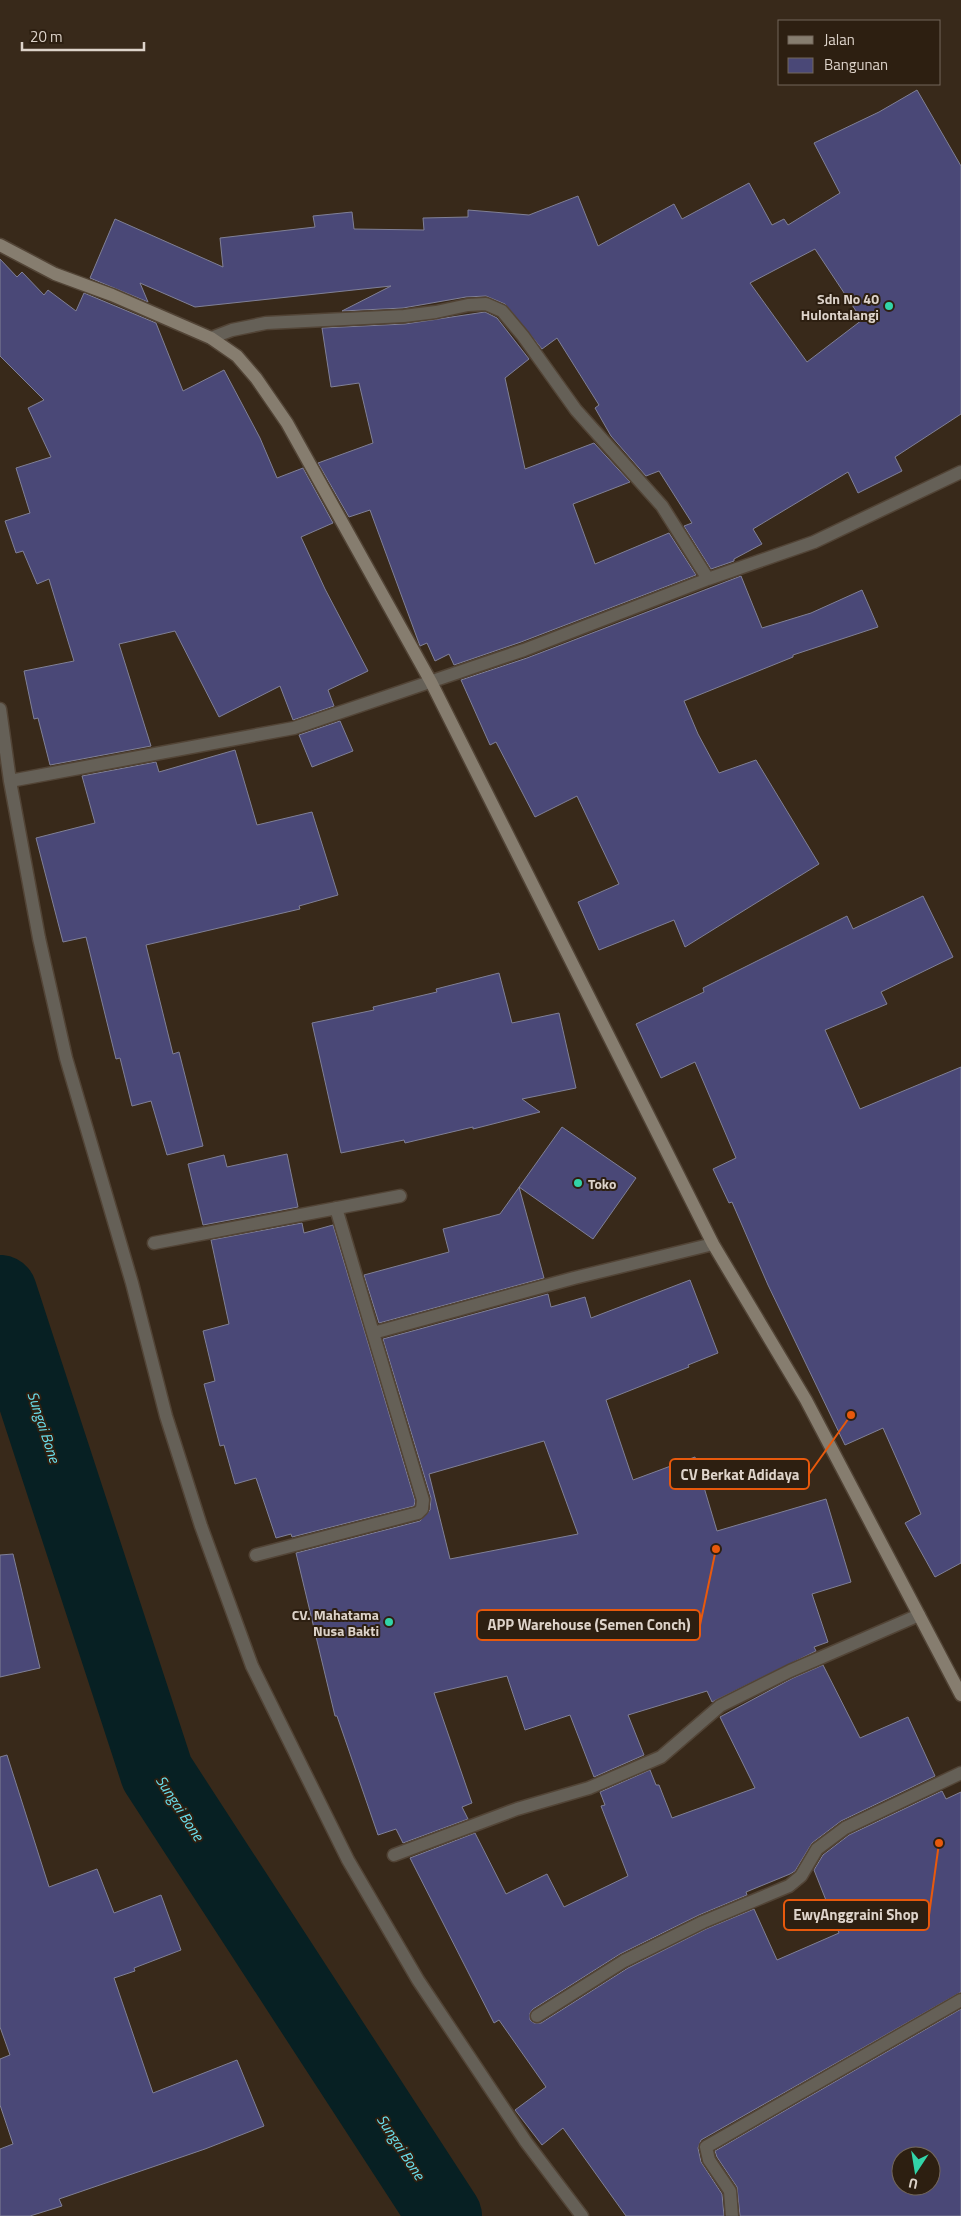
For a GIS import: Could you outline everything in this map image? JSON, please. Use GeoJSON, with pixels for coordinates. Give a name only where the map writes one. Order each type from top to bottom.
{"type":"FeatureCollection","features":[{"type":"Feature","properties":{"kind":"street"},"geometry":{"type":"LineString","coordinates":[[0,245],[55,274],[112,295],[211,338],[237,356],[256,378],[287,423],[431,682],[713,1244],[806,1400],[961,1695]]}},
{"type":"Feature","properties":{"kind":"street"},"geometry":{"type":"LineString","coordinates":[[211,338],[232,330],[266,323],[404,316],[468,305],[486,304],[502,311],[523,336],[576,410],[662,506],[708,579]]}},
{"type":"Feature","properties":{"kind":"street"},"geometry":{"type":"LineString","coordinates":[[10,781],[294,728],[524,650],[708,579],[814,542],[961,472]]}},
{"type":"Feature","properties":{"kind":"street"},"geometry":{"type":"LineString","coordinates":[[0,709],[10,781],[39,938],[66,1058],[132,1283],[166,1416],[200,1526],[252,1666],[348,1860],[418,1980],[526,2142],[582,2216]]}},
{"type":"Feature","properties":{"kind":"street"},"geometry":{"type":"LineString","coordinates":[[154,1243],[400,1196]]}},
{"type":"Feature","properties":{"kind":"street"},"geometry":{"type":"LineString","coordinates":[[256,1555],[418,1513],[422,1509],[423,1500],[336,1208]]}},
{"type":"Feature","properties":{"kind":"street"},"geometry":{"type":"LineString","coordinates":[[373,1334],[574,1278],[713,1244]]}},
{"type":"Feature","properties":{"kind":"street"},"geometry":{"type":"LineString","coordinates":[[394,1855],[517,1809],[589,1788],[661,1757],[720,1706],[790,1671],[919,1615]]}},
{"type":"Feature","properties":{"kind":"street"},"geometry":{"type":"LineString","coordinates":[[537,2016],[624,1961],[710,1918],[789,1886],[801,1876],[817,1849],[845,1828],[961,1773]]}},
{"type":"Feature","properties":{"kind":"street"},"geometry":{"type":"LineString","coordinates":[[732,2216],[730,2191],[708,2160],[706,2147],[961,2000]]}},
{"type":"Feature","properties":{"kind":"building"},"geometry":{"type":"Polygon","coordinates":[[[917,90],[961,166],[961,414],[895,457],[902,471],[858,493],[848,472],[753,529],[762,544],[734,559],[734,561],[711,569],[684,526],[692,523],[659,471],[646,476],[611,436],[595,408],[599,405],[557,338],[542,349],[505,304],[486,296],[466,297],[403,308],[342,311],[391,286],[195,307],[140,283],[148,302],[90,278],[115,219],[223,267],[220,238],[315,227],[313,216],[352,212],[354,229],[424,230],[423,218],[468,217],[468,210],[529,215],[578,196],[598,246],[674,204],[682,219],[749,183],[772,225],[784,219],[788,225],[840,193],[814,143],[879,112],[917,90]],[[815,249],[750,283],[807,362],[862,320],[815,249]]]}},
{"type":"Feature","properties":{"kind":"building"},"geometry":{"type":"Polygon","coordinates":[[[0,259],[17,277],[22,272],[44,295],[48,290],[76,311],[84,293],[156,323],[183,391],[224,370],[260,438],[277,478],[303,468],[333,523],[301,537],[325,589],[368,671],[328,690],[334,706],[293,720],[280,686],[219,717],[175,631],[119,644],[151,746],[50,765],[38,718],[34,719],[24,671],[74,661],[49,579],[37,584],[23,551],[16,553],[5,521],[30,513],[16,468],[51,457],[28,408],[44,400],[0,356],[0,259]]]}},
{"type":"Feature","properties":{"kind":"building"},"geometry":{"type":"Polygon","coordinates":[[[485,312],[497,318],[529,359],[505,378],[525,469],[594,443],[630,482],[573,504],[595,564],[669,533],[696,575],[521,642],[454,665],[449,654],[435,661],[427,643],[420,646],[370,510],[349,517],[318,463],[373,443],[359,383],[331,387],[322,328],[405,324],[485,312]]]}},
{"type":"Feature","properties":{"kind":"building"},"geometry":{"type":"Polygon","coordinates":[[[741,576],[762,628],[811,613],[862,590],[878,627],[793,655],[793,657],[684,701],[698,734],[719,773],[756,760],[819,864],[685,947],[674,920],[599,950],[578,902],[619,884],[577,796],[535,817],[496,742],[490,745],[461,680],[527,658],[741,576]]]}},
{"type":"Feature","properties":{"kind":"building"},"geometry":{"type":"Polygon","coordinates":[[[340,721],[353,751],[312,767],[299,735],[340,721]]]}},
{"type":"Feature","properties":{"kind":"building"},"geometry":{"type":"Polygon","coordinates":[[[235,750],[257,825],[312,812],[338,895],[299,906],[300,909],[146,945],[173,1054],[179,1052],[203,1146],[167,1155],[151,1101],[132,1106],[120,1058],[116,1059],[86,937],[63,942],[36,838],[95,823],[82,776],[156,762],[159,772],[235,750]]]}},
{"type":"Feature","properties":{"kind":"building"},"geometry":{"type":"Polygon","coordinates":[[[923,896],[953,957],[881,992],[887,1004],[825,1030],[860,1109],[961,1067],[961,1563],[935,1577],[905,1523],[921,1514],[883,1428],[845,1445],[768,1285],[732,1202],[729,1203],[713,1169],[736,1158],[695,1062],[661,1078],[636,1024],[704,992],[703,988],[847,916],[853,929],[923,896]]]}},
{"type":"Feature","properties":{"kind":"building"},"geometry":{"type":"Polygon","coordinates":[[[499,973],[512,1023],[559,1013],[576,1088],[522,1099],[540,1112],[473,1129],[473,1127],[405,1143],[404,1140],[341,1153],[312,1023],[374,1010],[373,1007],[437,992],[436,989],[499,973]]]}},
{"type":"Feature","properties":{"kind":"building","name":"Toko"},"geometry":{"type":"Polygon","coordinates":[[[562,1127],[636,1178],[593,1239],[519,1187],[562,1127]]]}},
{"type":"Feature","properties":{"kind":"building"},"geometry":{"type":"Polygon","coordinates":[[[287,1154],[298,1207],[203,1225],[188,1164],[224,1155],[227,1167],[287,1154]]]}},
{"type":"Feature","properties":{"kind":"building"},"geometry":{"type":"Polygon","coordinates":[[[519,1187],[544,1278],[379,1323],[364,1275],[449,1252],[443,1229],[500,1214],[519,1187]]]}},
{"type":"Feature","properties":{"kind":"building"},"geometry":{"type":"Polygon","coordinates":[[[302,1223],[304,1233],[333,1225],[415,1501],[414,1506],[292,1537],[291,1534],[276,1538],[256,1478],[235,1484],[224,1445],[220,1446],[204,1384],[215,1381],[203,1331],[229,1324],[211,1240],[302,1223]]]}},
{"type":"Feature","properties":{"kind":"building"},"geometry":{"type":"Polygon","coordinates":[[[690,1280],[718,1353],[688,1365],[689,1367],[606,1400],[633,1480],[695,1457],[717,1531],[826,1499],[851,1582],[812,1594],[828,1642],[814,1647],[816,1651],[712,1702],[707,1691],[628,1715],[644,1755],[594,1777],[570,1715],[525,1730],[507,1676],[434,1693],[472,1803],[462,1807],[468,1819],[403,1843],[396,1829],[378,1835],[337,1716],[335,1716],[296,1553],[420,1521],[430,1510],[431,1498],[383,1339],[548,1294],[551,1307],[585,1297],[591,1318],[690,1280]],[[544,1441],[429,1474],[450,1559],[578,1534],[544,1441]]]}},
{"type":"Feature","properties":{"kind":"building"},"geometry":{"type":"Polygon","coordinates":[[[13,1554],[40,1668],[0,1677],[0,1555],[13,1554]]]}},
{"type":"Feature","properties":{"kind":"building"},"geometry":{"type":"Polygon","coordinates":[[[823,1665],[860,1738],[908,1717],[935,1776],[841,1821],[812,1843],[795,1871],[790,1874],[746,1892],[747,1895],[699,1915],[620,1954],[533,2009],[530,2013],[530,2020],[534,2023],[541,2023],[628,1968],[706,1929],[754,1909],[777,1960],[839,1933],[814,1870],[823,1855],[849,1835],[942,1791],[946,1799],[961,1792],[961,1992],[701,2140],[698,2148],[701,2162],[722,2194],[724,2216],[626,2216],[563,2128],[542,2145],[515,2110],[546,2087],[499,2020],[494,2023],[410,1858],[475,1833],[506,1894],[547,1874],[564,1907],[628,1876],[601,1806],[605,1805],[600,1792],[650,1770],[656,1785],[659,1785],[672,1818],[755,1788],[720,1717],[793,1678],[823,1665]]]}},
{"type":"Feature","properties":{"kind":"building"},"geometry":{"type":"Polygon","coordinates":[[[7,1755],[49,1887],[97,1869],[114,1913],[161,1895],[181,1950],[134,1968],[135,1971],[114,1978],[153,2093],[237,2060],[264,2126],[205,2149],[59,2199],[62,2206],[30,2216],[0,2216],[0,2149],[13,2144],[0,2105],[0,2059],[10,2055],[0,2027],[0,1757],[7,1755]]]}},
{"type":"Feature","properties":{"kind":"building"},"geometry":{"type":"Polygon","coordinates":[[[961,2009],[961,2216],[740,2216],[737,2187],[715,2151],[961,2009]]]}},
{"type":"Feature","properties":{"kind":"waterway","name":"Sungai Bone"},"geometry":{"type":"LineString","coordinates":[[0,1292],[157,1773],[445,2216]]}},
{"type":"Feature","properties":{"kind":"place","name":"Sdn No 40 Hulontalangi"},"geometry":{"type":"Point","coordinates":[889,306]}},
{"type":"Feature","properties":{"kind":"place","name":"Toko"},"geometry":{"type":"Point","coordinates":[578,1183]}},
{"type":"Feature","properties":{"kind":"place","name":"CV Berkat Adidaya"},"geometry":{"type":"Point","coordinates":[851,1415]}},
{"type":"Feature","properties":{"kind":"place","name":"APP Warehouse (Semen Conch)"},"geometry":{"type":"Point","coordinates":[716,1549]}},
{"type":"Feature","properties":{"kind":"place","name":"CV. Mahatama Nusa Bakti"},"geometry":{"type":"Point","coordinates":[389,1622]}},
{"type":"Feature","properties":{"kind":"place","name":"EwyAnggraini Shop"},"geometry":{"type":"Point","coordinates":[939,1843]}}]}
